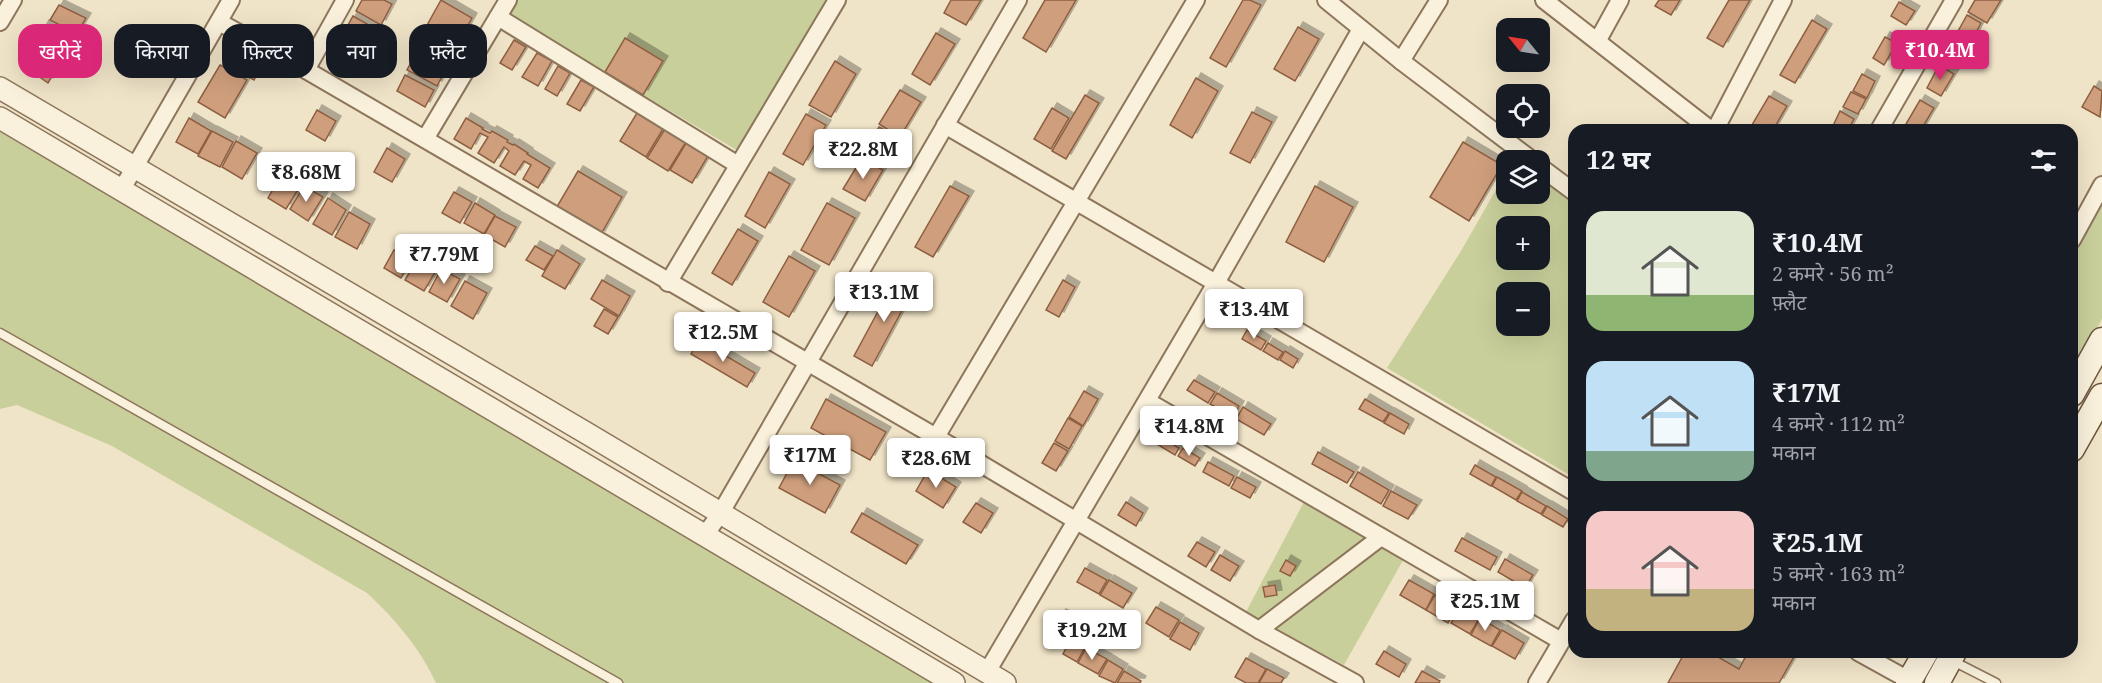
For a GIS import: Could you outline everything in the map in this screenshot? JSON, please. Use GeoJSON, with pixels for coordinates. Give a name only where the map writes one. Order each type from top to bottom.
{"type":"FeatureCollection","features":[{"type":"Feature","properties":{"kind":"main road"},"geometry":{"type":"LineString","coordinates":[[2078,383],[2102,340]]}},
{"type":"Feature","properties":{"kind":"main road"},"geometry":{"type":"LineString","coordinates":[[2078,438],[2102,396]]}},
{"type":"Feature","properties":{"kind":"main road"},"geometry":{"type":"LineString","coordinates":[[1911,682],[1923,658]]}},
{"type":"Feature","properties":{"kind":"main road"},"geometry":{"type":"LineString","coordinates":[[1937,683],[1951,658]]}},
{"type":"Feature","properties":{"kind":"street"},"geometry":{"type":"LineString","coordinates":[[0,22],[13,0]]}},
{"type":"Feature","properties":{"kind":"street"},"geometry":{"type":"LineString","coordinates":[[122,189],[231,0]]}},
{"type":"Feature","properties":{"kind":"street"},"geometry":{"type":"LineString","coordinates":[[314,56],[345,0]]}},
{"type":"Feature","properties":{"kind":"street"},"geometry":{"type":"LineString","coordinates":[[425,139],[508,0]]}},
{"type":"Feature","properties":{"kind":"street"},"geometry":{"type":"LineString","coordinates":[[668,283],[837,0]]}},
{"type":"Feature","properties":{"kind":"street"},"geometry":{"type":"LineString","coordinates":[[705,535],[720,514],[1018,0]]}},
{"type":"Feature","properties":{"kind":"street"},"geometry":{"type":"LineString","coordinates":[[936,437],[1196,0]]}},
{"type":"Feature","properties":{"kind":"street"},"geometry":{"type":"LineString","coordinates":[[1326,0],[1401,61],[1519,150]]}},
{"type":"Feature","properties":{"kind":"street"},"geometry":{"type":"LineString","coordinates":[[1401,61],[1439,0]]}},
{"type":"Feature","properties":{"kind":"street"},"geometry":{"type":"LineString","coordinates":[[1544,0],[1705,124]]}},
{"type":"Feature","properties":{"kind":"street"},"geometry":{"type":"LineString","coordinates":[[1598,40],[1620,0]]}},
{"type":"Feature","properties":{"kind":"street"},"geometry":{"type":"LineString","coordinates":[[1716,124],[1783,0]]}},
{"type":"Feature","properties":{"kind":"street"},"geometry":{"type":"LineString","coordinates":[[1882,124],[1954,0]]}},
{"type":"Feature","properties":{"kind":"street"},"geometry":{"type":"LineString","coordinates":[[498,17],[738,165]]}},
{"type":"Feature","properties":{"kind":"street"},"geometry":{"type":"LineString","coordinates":[[219,22],[223,24]]}},
{"type":"Feature","properties":{"kind":"street"},"geometry":{"type":"LineString","coordinates":[[987,672],[1216,283],[1361,29]]}},
{"type":"Feature","properties":{"kind":"street"},"geometry":{"type":"LineString","coordinates":[[314,75],[668,283],[936,437],[1259,630],[1355,683]]}},
{"type":"Feature","properties":{"kind":"street"},"geometry":{"type":"LineString","coordinates":[[0,88],[588,434],[1005,683]]}},
{"type":"Feature","properties":{"kind":"street"},"geometry":{"type":"LineString","coordinates":[[0,118],[954,683]]}},
{"type":"Feature","properties":{"kind":"street"},"geometry":{"type":"LineString","coordinates":[[945,125],[1568,488]]}},
{"type":"Feature","properties":{"kind":"street"},"geometry":{"type":"LineString","coordinates":[[1550,174],[1568,188]]}},
{"type":"Feature","properties":{"kind":"street"},"geometry":{"type":"LineString","coordinates":[[2078,229],[2102,185]]}},
{"type":"Feature","properties":{"kind":"street"},"geometry":{"type":"LineString","coordinates":[[1147,401],[1561,641]]}},
{"type":"Feature","properties":{"kind":"street"},"geometry":{"type":"LineString","coordinates":[[1259,630],[1381,537]]}},
{"type":"Feature","properties":{"kind":"street"},"geometry":{"type":"LineString","coordinates":[[1537,683],[1568,630]]}},
{"type":"Feature","properties":{"kind":"street"},"geometry":{"type":"LineString","coordinates":[[1869,658],[1911,682]]}},
{"type":"Feature","properties":{"kind":"lane"},"geometry":{"type":"LineString","coordinates":[[0,333],[618,683]]}},
{"type":"Feature","properties":{"kind":"lane"},"geometry":{"type":"LineString","coordinates":[[1955,658],[1996,683]]}},
{"type":"Feature","properties":{"kind":"green space"},"geometry":{"type":"Polygon","coordinates":[[[515,0],[827,0],[740,152],[507,15],[515,0]]]}},
{"type":"Feature","properties":{"kind":"green space"},"geometry":{"type":"Polygon","coordinates":[[[0,132],[941,683],[436,683],[430,670],[406,635],[367,593],[112,446],[17,405],[0,409],[0,132]]]}},
{"type":"Feature","properties":{"kind":"green space"},"geometry":{"type":"Polygon","coordinates":[[[1550,179],[1568,193],[1568,474],[1387,368],[1461,251],[1496,190],[1496,204],[1550,204],[1550,179]]]}},
{"type":"Feature","properties":{"kind":"green space"},"geometry":{"type":"Polygon","coordinates":[[[2102,191],[2102,319],[2078,362],[2078,234],[2102,191]]]}},
{"type":"Feature","properties":{"kind":"green space"},"geometry":{"type":"Polygon","coordinates":[[[1306,498],[1406,555],[1344,665],[1246,612],[1306,498]]]}},
{"type":"Feature","properties":{"kind":"building"},"geometry":{"type":"Polygon","coordinates":[[[362,0],[384,0],[392,4],[382,24],[356,11],[362,0]]]}},
{"type":"Feature","properties":{"kind":"building"},"geometry":{"type":"Polygon","coordinates":[[[441,0],[472,18],[469,24],[428,24],[441,0]]]}},
{"type":"Feature","properties":{"kind":"building"},"geometry":{"type":"Polygon","coordinates":[[[951,0],[981,0],[966,25],[944,13],[951,0]]]}},
{"type":"Feature","properties":{"kind":"building"},"geometry":{"type":"Polygon","coordinates":[[[1045,0],[1076,0],[1046,52],[1023,38],[1045,0]]]}},
{"type":"Feature","properties":{"kind":"building"},"geometry":{"type":"Polygon","coordinates":[[[1243,0],[1250,0],[1261,5],[1226,67],[1210,58],[1243,0]]]}},
{"type":"Feature","properties":{"kind":"building"},"geometry":{"type":"Polygon","coordinates":[[[1659,0],[1680,0],[1671,15],[1655,6],[1659,0]]]}},
{"type":"Feature","properties":{"kind":"building"},"geometry":{"type":"Polygon","coordinates":[[[1729,0],[1750,0],[1723,47],[1707,38],[1729,0]]]}},
{"type":"Feature","properties":{"kind":"building"},"geometry":{"type":"Polygon","coordinates":[[[1975,0],[2001,0],[1987,23],[1968,12],[1975,0]]]}},
{"type":"Feature","properties":{"kind":"building"},"geometry":{"type":"Polygon","coordinates":[[[1899,2],[1915,11],[1906,25],[1891,16],[1899,2]]]}},
{"type":"Feature","properties":{"kind":"building"},"geometry":{"type":"Polygon","coordinates":[[[59,5],[86,18],[82,24],[58,24],[50,20],[59,5]]]}},
{"type":"Feature","properties":{"kind":"building"},"geometry":{"type":"Polygon","coordinates":[[[1967,15],[1981,23],[1971,42],[1957,33],[1967,15]]]}},
{"type":"Feature","properties":{"kind":"building"},"geometry":{"type":"Polygon","coordinates":[[[353,16],[367,24],[349,24],[353,16]]]}},
{"type":"Feature","properties":{"kind":"building"},"geometry":{"type":"Polygon","coordinates":[[[1812,20],[1827,29],[1795,83],[1780,75],[1812,20]]]}},
{"type":"Feature","properties":{"kind":"building"},"geometry":{"type":"Polygon","coordinates":[[[1298,27],[1319,39],[1295,81],[1274,69],[1298,27]]]}},
{"type":"Feature","properties":{"kind":"building"},"geometry":{"type":"Polygon","coordinates":[[[936,33],[955,44],[930,85],[912,74],[936,33]]]}},
{"type":"Feature","properties":{"kind":"building"},"geometry":{"type":"Polygon","coordinates":[[[1956,34],[1971,42],[1963,55],[1949,47],[1956,34]]]}},
{"type":"Feature","properties":{"kind":"building"},"geometry":{"type":"Polygon","coordinates":[[[1885,37],[1897,43],[1884,65],[1873,58],[1885,37]]]}},
{"type":"Feature","properties":{"kind":"building"},"geometry":{"type":"Polygon","coordinates":[[[625,38],[663,61],[643,95],[605,72],[625,38]]]}},
{"type":"Feature","properties":{"kind":"building"},"geometry":{"type":"Polygon","coordinates":[[[514,40],[526,47],[512,70],[500,63],[514,40]]]}},
{"type":"Feature","properties":{"kind":"building"},"geometry":{"type":"Polygon","coordinates":[[[537,53],[552,61],[538,86],[522,77],[537,53]]]}},
{"type":"Feature","properties":{"kind":"building"},"geometry":{"type":"Polygon","coordinates":[[[835,61],[856,74],[831,117],[809,105],[835,61]]]}},
{"type":"Feature","properties":{"kind":"building"},"geometry":{"type":"Polygon","coordinates":[[[220,65],[222,66],[222,78],[247,80],[225,118],[198,102],[220,65]]]}},
{"type":"Feature","properties":{"kind":"building"},"geometry":{"type":"Polygon","coordinates":[[[1939,65],[1954,74],[1941,96],[1927,88],[1939,65]]]}},
{"type":"Feature","properties":{"kind":"building"},"geometry":{"type":"Polygon","coordinates":[[[558,66],[570,73],[557,96],[545,89],[558,66]]]}},
{"type":"Feature","properties":{"kind":"building"},"geometry":{"type":"Polygon","coordinates":[[[1862,74],[1875,81],[1867,98],[1853,91],[1862,74]]]}},
{"type":"Feature","properties":{"kind":"building"},"geometry":{"type":"Polygon","coordinates":[[[405,75],[434,90],[425,107],[397,91],[405,75]]]}},
{"type":"Feature","properties":{"kind":"building"},"geometry":{"type":"Polygon","coordinates":[[[41,78],[51,78],[48,83],[41,78]]]}},
{"type":"Feature","properties":{"kind":"building"},"geometry":{"type":"Polygon","coordinates":[[[422,78],[441,78],[437,86],[422,78]]]}},
{"type":"Feature","properties":{"kind":"building"},"geometry":{"type":"Polygon","coordinates":[[[1196,78],[1218,91],[1192,138],[1170,125],[1196,78]]]}},
{"type":"Feature","properties":{"kind":"building"},"geometry":{"type":"Polygon","coordinates":[[[581,80],[594,87],[580,111],[567,104],[581,80]]]}},
{"type":"Feature","properties":{"kind":"building"},"geometry":{"type":"Polygon","coordinates":[[[2094,86],[2102,91],[2100,117],[2082,107],[2094,86]]]}},
{"type":"Feature","properties":{"kind":"building"},"geometry":{"type":"Polygon","coordinates":[[[900,90],[921,102],[900,137],[879,124],[900,90]]]}},
{"type":"Feature","properties":{"kind":"building"},"geometry":{"type":"Polygon","coordinates":[[[1851,92],[1866,99],[1858,114],[1843,107],[1851,92]]]}},
{"type":"Feature","properties":{"kind":"building"},"geometry":{"type":"Polygon","coordinates":[[[1085,95],[1099,103],[1066,159],[1052,151],[1085,95]]]}},
{"type":"Feature","properties":{"kind":"building"},"geometry":{"type":"Polygon","coordinates":[[[1769,96],[1787,106],[1776,124],[1753,124],[1769,96]]]}},
{"type":"Feature","properties":{"kind":"building"},"geometry":{"type":"Polygon","coordinates":[[[1920,100],[1934,108],[1925,124],[1906,124],[1920,100]]]}},
{"type":"Feature","properties":{"kind":"building"},"geometry":{"type":"Polygon","coordinates":[[[1052,108],[1069,118],[1051,149],[1034,139],[1052,108]]]}},
{"type":"Feature","properties":{"kind":"building"},"geometry":{"type":"Polygon","coordinates":[[[317,110],[336,121],[325,141],[306,130],[317,110]]]}},
{"type":"Feature","properties":{"kind":"building"},"geometry":{"type":"Polygon","coordinates":[[[1840,111],[1854,119],[1851,124],[1834,124],[1840,111]]]}},
{"type":"Feature","properties":{"kind":"building"},"geometry":{"type":"Polygon","coordinates":[[[1252,112],[1272,122],[1250,163],[1230,153],[1252,112]]]}},
{"type":"Feature","properties":{"kind":"building"},"geometry":{"type":"Polygon","coordinates":[[[637,113],[663,129],[646,157],[620,141],[637,113]]]}},
{"type":"Feature","properties":{"kind":"building"},"geometry":{"type":"Polygon","coordinates":[[[806,114],[826,125],[803,165],[783,154],[806,114]]]}},
{"type":"Feature","properties":{"kind":"building"},"geometry":{"type":"Polygon","coordinates":[[[189,118],[211,131],[198,154],[176,142],[189,118]]]}},
{"type":"Feature","properties":{"kind":"building"},"geometry":{"type":"Polygon","coordinates":[[[466,118],[482,129],[490,133],[492,131],[508,140],[507,142],[514,144],[550,168],[538,188],[523,179],[531,165],[524,161],[515,175],[500,166],[509,151],[504,147],[494,163],[478,153],[488,137],[480,133],[471,149],[454,139],[466,118]]]}},
{"type":"Feature","properties":{"kind":"building"},"geometry":{"type":"Polygon","coordinates":[[[879,127],[900,139],[884,167],[863,155],[879,127]]]}},
{"type":"Feature","properties":{"kind":"building"},"geometry":{"type":"Polygon","coordinates":[[[665,129],[686,142],[668,171],[647,158],[665,129]]]}},
{"type":"Feature","properties":{"kind":"building"},"geometry":{"type":"Polygon","coordinates":[[[212,131],[233,142],[220,167],[198,156],[212,131]]]}},
{"type":"Feature","properties":{"kind":"building"},"geometry":{"type":"Polygon","coordinates":[[[236,141],[257,153],[242,179],[222,167],[236,141]]]}},
{"type":"Feature","properties":{"kind":"building"},"geometry":{"type":"Polygon","coordinates":[[[1463,142],[1496,161],[1496,175],[1469,221],[1430,197],[1463,142]]]}},
{"type":"Feature","properties":{"kind":"building"},"geometry":{"type":"Polygon","coordinates":[[[686,143],[708,156],[692,183],[670,170],[686,143]]]}},
{"type":"Feature","properties":{"kind":"building"},"geometry":{"type":"Polygon","coordinates":[[[387,148],[405,159],[392,182],[374,172],[387,148]]]}},
{"type":"Feature","properties":{"kind":"building"},"geometry":{"type":"Polygon","coordinates":[[[862,158],[883,170],[865,201],[843,189],[862,158]]]}},
{"type":"Feature","properties":{"kind":"building"},"geometry":{"type":"Polygon","coordinates":[[[578,171],[622,197],[600,236],[555,210],[578,171]]]}},
{"type":"Feature","properties":{"kind":"building"},"geometry":{"type":"Polygon","coordinates":[[[283,172],[302,183],[286,209],[268,198],[283,172]]]}},
{"type":"Feature","properties":{"kind":"building"},"geometry":{"type":"Polygon","coordinates":[[[769,172],[790,184],[765,228],[745,216],[769,172]]]}},
{"type":"Feature","properties":{"kind":"building"},"geometry":{"type":"Polygon","coordinates":[[[304,186],[323,197],[308,221],[290,209],[304,186]]]}},
{"type":"Feature","properties":{"kind":"building"},"geometry":{"type":"Polygon","coordinates":[[[950,186],[969,196],[933,257],[915,247],[950,186]]]}},
{"type":"Feature","properties":{"kind":"building"},"geometry":{"type":"Polygon","coordinates":[[[1315,186],[1353,207],[1324,262],[1286,242],[1315,186]]]}},
{"type":"Feature","properties":{"kind":"building"},"geometry":{"type":"Polygon","coordinates":[[[454,192],[472,202],[460,223],[442,213],[454,192]]]}},
{"type":"Feature","properties":{"kind":"building"},"geometry":{"type":"Polygon","coordinates":[[[328,198],[346,210],[332,235],[313,224],[328,198]]]}},
{"type":"Feature","properties":{"kind":"building"},"geometry":{"type":"Polygon","coordinates":[[[475,203],[495,215],[484,234],[464,223],[475,203]]]}},
{"type":"Feature","properties":{"kind":"building"},"geometry":{"type":"Polygon","coordinates":[[[827,203],[855,218],[829,265],[801,250],[827,203]]]}},
{"type":"Feature","properties":{"kind":"building"},"geometry":{"type":"Polygon","coordinates":[[[349,212],[370,224],[357,249],[335,237],[349,212]]]}},
{"type":"Feature","properties":{"kind":"building"},"geometry":{"type":"Polygon","coordinates":[[[495,216],[516,227],[505,247],[484,235],[495,216]]]}},
{"type":"Feature","properties":{"kind":"building"},"geometry":{"type":"Polygon","coordinates":[[[738,229],[758,241],[732,285],[712,273],[738,229]]]}},
{"type":"Feature","properties":{"kind":"building"},"geometry":{"type":"Polygon","coordinates":[[[535,246],[553,256],[544,270],[526,260],[535,246]]]}},
{"type":"Feature","properties":{"kind":"building"},"geometry":{"type":"Polygon","coordinates":[[[394,250],[412,260],[401,278],[384,268],[394,250]]]}},
{"type":"Feature","properties":{"kind":"building"},"geometry":{"type":"Polygon","coordinates":[[[557,250],[580,264],[565,289],[542,276],[557,250]]]}},
{"type":"Feature","properties":{"kind":"building"},"geometry":{"type":"Polygon","coordinates":[[[789,256],[815,271],[789,317],[763,302],[789,256]]]}},
{"type":"Feature","properties":{"kind":"building"},"geometry":{"type":"Polygon","coordinates":[[[418,258],[437,269],[424,291],[405,280],[418,258]]]}},
{"type":"Feature","properties":{"kind":"building"},"geometry":{"type":"Polygon","coordinates":[[[441,269],[460,279],[447,302],[429,292],[441,269]]]}},
{"type":"Feature","properties":{"kind":"building"},"geometry":{"type":"Polygon","coordinates":[[[602,280],[630,296],[619,316],[591,299],[602,280]]]}},
{"type":"Feature","properties":{"kind":"building"},"geometry":{"type":"Polygon","coordinates":[[[895,280],[913,290],[872,366],[854,356],[895,280]]]}},
{"type":"Feature","properties":{"kind":"building"},"geometry":{"type":"Polygon","coordinates":[[[1063,280],[1075,287],[1059,317],[1046,310],[1063,280]]]}},
{"type":"Feature","properties":{"kind":"building"},"geometry":{"type":"Polygon","coordinates":[[[465,281],[487,293],[473,319],[451,306],[465,281]]]}},
{"type":"Feature","properties":{"kind":"building"},"geometry":{"type":"Polygon","coordinates":[[[604,309],[618,317],[608,334],[594,326],[604,309]]]}},
{"type":"Feature","properties":{"kind":"building"},"geometry":{"type":"Polygon","coordinates":[[[1247,330],[1266,341],[1261,350],[1242,339],[1247,330]]]}},
{"type":"Feature","properties":{"kind":"building"},"geometry":{"type":"Polygon","coordinates":[[[699,340],[755,373],[747,387],[691,354],[699,340]]]}},
{"type":"Feature","properties":{"kind":"building"},"geometry":{"type":"Polygon","coordinates":[[[1268,343],[1283,352],[1278,360],[1263,351],[1268,343]]]}},
{"type":"Feature","properties":{"kind":"building"},"geometry":{"type":"Polygon","coordinates":[[[1285,351],[1298,359],[1293,368],[1280,360],[1285,351]]]}},
{"type":"Feature","properties":{"kind":"building"},"geometry":{"type":"Polygon","coordinates":[[[1194,380],[1215,392],[1208,403],[1187,390],[1194,380]]]}},
{"type":"Feature","properties":{"kind":"building"},"geometry":{"type":"Polygon","coordinates":[[[1084,391],[1098,399],[1083,426],[1069,417],[1084,391]]]}},
{"type":"Feature","properties":{"kind":"building"},"geometry":{"type":"Polygon","coordinates":[[[1217,393],[1239,406],[1233,417],[1210,404],[1217,393]]]}},
{"type":"Feature","properties":{"kind":"building"},"geometry":{"type":"Polygon","coordinates":[[[826,399],[886,432],[870,460],[811,428],[826,399]]]}},
{"type":"Feature","properties":{"kind":"building"},"geometry":{"type":"Polygon","coordinates":[[[1365,399],[1389,413],[1383,422],[1359,409],[1365,399]]]}},
{"type":"Feature","properties":{"kind":"building"},"geometry":{"type":"Polygon","coordinates":[[[1243,407],[1271,424],[1264,435],[1236,419],[1243,407]]]}},
{"type":"Feature","properties":{"kind":"building"},"geometry":{"type":"Polygon","coordinates":[[[1390,413],[1409,424],[1404,434],[1384,423],[1390,413]]]}},
{"type":"Feature","properties":{"kind":"building"},"geometry":{"type":"Polygon","coordinates":[[[1068,418],[1082,426],[1069,449],[1055,441],[1068,418]]]}},
{"type":"Feature","properties":{"kind":"building"},"geometry":{"type":"Polygon","coordinates":[[[1159,436],[1179,448],[1175,455],[1155,443],[1159,436]]]}},
{"type":"Feature","properties":{"kind":"building"},"geometry":{"type":"Polygon","coordinates":[[[1054,443],[1068,451],[1056,471],[1042,463],[1054,443]]]}},
{"type":"Feature","properties":{"kind":"building"},"geometry":{"type":"Polygon","coordinates":[[[1183,448],[1200,458],[1195,466],[1178,456],[1183,448]]]}},
{"type":"Feature","properties":{"kind":"building"},"geometry":{"type":"Polygon","coordinates":[[[1318,452],[1354,472],[1347,483],[1312,464],[1318,452]]]}},
{"type":"Feature","properties":{"kind":"building"},"geometry":{"type":"Polygon","coordinates":[[[794,460],[840,485],[825,513],[779,488],[794,460]]]}},
{"type":"Feature","properties":{"kind":"building"},"geometry":{"type":"Polygon","coordinates":[[[1208,462],[1234,476],[1229,486],[1203,472],[1208,462]]]}},
{"type":"Feature","properties":{"kind":"building"},"geometry":{"type":"Polygon","coordinates":[[[1475,465],[1496,477],[1491,486],[1470,474],[1475,465]]]}},
{"type":"Feature","properties":{"kind":"building"},"geometry":{"type":"Polygon","coordinates":[[[928,470],[956,487],[943,508],[916,491],[928,470]]]}},
{"type":"Feature","properties":{"kind":"building"},"geometry":{"type":"Polygon","coordinates":[[[1358,472],[1389,490],[1381,504],[1350,486],[1358,472]]]}},
{"type":"Feature","properties":{"kind":"building"},"geometry":{"type":"Polygon","coordinates":[[[1237,477],[1256,487],[1250,498],[1231,488],[1237,477]]]}},
{"type":"Feature","properties":{"kind":"building"},"geometry":{"type":"Polygon","coordinates":[[[1497,477],[1522,491],[1516,500],[1492,486],[1497,477]]]}},
{"type":"Feature","properties":{"kind":"building"},"geometry":{"type":"Polygon","coordinates":[[[1391,491],[1417,505],[1408,519],[1383,506],[1391,491]]]}},
{"type":"Feature","properties":{"kind":"building"},"geometry":{"type":"Polygon","coordinates":[[[1522,492],[1546,506],[1541,514],[1517,501],[1522,492]]]}},
{"type":"Feature","properties":{"kind":"building"},"geometry":{"type":"Polygon","coordinates":[[[1126,502],[1143,513],[1136,526],[1118,515],[1126,502]]]}},
{"type":"Feature","properties":{"kind":"building"},"geometry":{"type":"Polygon","coordinates":[[[976,503],[993,513],[981,533],[963,522],[976,503]]]}},
{"type":"Feature","properties":{"kind":"building"},"geometry":{"type":"Polygon","coordinates":[[[1547,506],[1568,519],[1563,527],[1542,515],[1547,506]]]}},
{"type":"Feature","properties":{"kind":"building"},"geometry":{"type":"Polygon","coordinates":[[[862,513],[918,545],[906,564],[851,532],[862,513]]]}},
{"type":"Feature","properties":{"kind":"building"},"geometry":{"type":"Polygon","coordinates":[[[1462,538],[1497,557],[1490,570],[1455,551],[1462,538]]]}},
{"type":"Feature","properties":{"kind":"building"},"geometry":{"type":"Polygon","coordinates":[[[1197,542],[1215,552],[1206,567],[1188,556],[1197,542]]]}},
{"type":"Feature","properties":{"kind":"building"},"geometry":{"type":"Polygon","coordinates":[[[1220,555],[1239,566],[1230,581],[1211,570],[1220,555]]]}},
{"type":"Feature","properties":{"kind":"building"},"geometry":{"type":"Polygon","coordinates":[[[1505,559],[1533,575],[1525,588],[1498,572],[1505,559]]]}},
{"type":"Feature","properties":{"kind":"building"},"geometry":{"type":"Polygon","coordinates":[[[1286,560],[1296,566],[1290,576],[1280,571],[1286,560]]]}},
{"type":"Feature","properties":{"kind":"building"},"geometry":{"type":"Polygon","coordinates":[[[1085,568],[1107,580],[1099,594],[1077,582],[1085,568]]]}},
{"type":"Feature","properties":{"kind":"building"},"geometry":{"type":"Polygon","coordinates":[[[1109,580],[1132,593],[1123,608],[1100,595],[1109,580]]]}},
{"type":"Feature","properties":{"kind":"building"},"geometry":{"type":"Polygon","coordinates":[[[1409,580],[1434,594],[1426,610],[1400,595],[1409,580]]]}},
{"type":"Feature","properties":{"kind":"building"},"geometry":{"type":"Polygon","coordinates":[[[1275,585],[1277,595],[1265,597],[1263,587],[1275,585]]]}},
{"type":"Feature","properties":{"kind":"building"},"geometry":{"type":"Polygon","coordinates":[[[1435,595],[1457,607],[1448,623],[1426,610],[1435,595]]]}},
{"type":"Feature","properties":{"kind":"building"},"geometry":{"type":"Polygon","coordinates":[[[1156,607],[1179,620],[1169,637],[1146,623],[1156,607]]]}},
{"type":"Feature","properties":{"kind":"building"},"geometry":{"type":"Polygon","coordinates":[[[1460,608],[1479,619],[1470,634],[1451,623],[1460,608]]]}},
{"type":"Feature","properties":{"kind":"building"},"geometry":{"type":"Polygon","coordinates":[[[1061,614],[1086,627],[1078,642],[1053,629],[1061,614]]]}},
{"type":"Feature","properties":{"kind":"building"},"geometry":{"type":"Polygon","coordinates":[[[1480,618],[1500,630],[1491,646],[1471,635],[1480,618]]]}},
{"type":"Feature","properties":{"kind":"building"},"geometry":{"type":"Polygon","coordinates":[[[1180,622],[1199,633],[1190,650],[1170,639],[1180,622]]]}},
{"type":"Feature","properties":{"kind":"building"},"geometry":{"type":"Polygon","coordinates":[[[1502,630],[1524,643],[1515,659],[1492,646],[1502,630]]]}},
{"type":"Feature","properties":{"kind":"building"},"geometry":{"type":"Polygon","coordinates":[[[1071,639],[1085,647],[1077,662],[1063,654],[1071,639]]]}},
{"type":"Feature","properties":{"kind":"building"},"geometry":{"type":"Polygon","coordinates":[[[1086,648],[1107,659],[1098,674],[1078,663],[1086,648]]]}},
{"type":"Feature","properties":{"kind":"building"},"geometry":{"type":"Polygon","coordinates":[[[1384,651],[1406,664],[1399,677],[1376,664],[1384,651]]]}},
{"type":"Feature","properties":{"kind":"building"},"geometry":{"type":"Polygon","coordinates":[[[1246,658],[1266,669],[1258,683],[1246,683],[1235,677],[1246,658]]]}},
{"type":"Feature","properties":{"kind":"building"},"geometry":{"type":"Polygon","coordinates":[[[1682,658],[1720,658],[1739,669],[1745,658],[1793,658],[1779,683],[1668,683],[1682,658]]]}},
{"type":"Feature","properties":{"kind":"building"},"geometry":{"type":"Polygon","coordinates":[[[1108,660],[1123,669],[1115,683],[1099,676],[1108,660]]]}},
{"type":"Feature","properties":{"kind":"building"},"geometry":{"type":"Polygon","coordinates":[[[1267,669],[1284,678],[1281,683],[1259,683],[1267,669]]]}},
{"type":"Feature","properties":{"kind":"building"},"geometry":{"type":"Polygon","coordinates":[[[1124,671],[1141,681],[1140,683],[1117,683],[1124,671]]]}},
{"type":"Feature","properties":{"kind":"building"},"geometry":{"type":"Polygon","coordinates":[[[1422,671],[1440,681],[1439,683],[1415,683],[1422,671]]]}}]}
